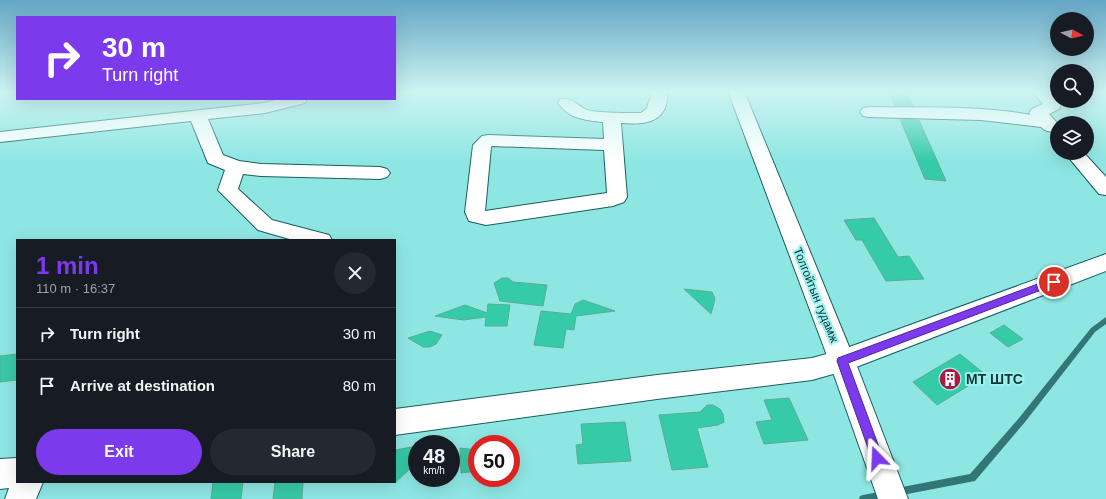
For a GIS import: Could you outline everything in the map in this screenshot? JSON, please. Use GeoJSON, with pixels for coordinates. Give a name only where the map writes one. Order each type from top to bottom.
{"type":"FeatureCollection","features":[{"type":"Feature","properties":{"kind":"street"},"geometry":{"type":"LineString","coordinates":[[0,137],[201,114]]}},
{"type":"Feature","properties":{"kind":"street"},"geometry":{"type":"LineString","coordinates":[[581,114],[643,118],[652,114]]}},
{"type":"Feature","properties":{"kind":"street","name":"Толгойтын гудамж"},"geometry":{"type":"LineString","coordinates":[[745,114],[842,361],[861,416],[893,499]]}},
{"type":"Feature","properties":{"kind":"street"},"geometry":{"type":"LineString","coordinates":[[944,114],[1022,118],[1050,127]]}},
{"type":"Feature","properties":{"kind":"street"},"geometry":{"type":"LineString","coordinates":[[1039,114],[1050,126]]}},
{"type":"Feature","properties":{"kind":"street"},"geometry":{"type":"LineString","coordinates":[[197,115],[215,159],[236,167],[261,170],[380,174]]}},
{"type":"Feature","properties":{"kind":"street"},"geometry":{"type":"LineString","coordinates":[[612,117],[617,197],[614,199],[486,218],[476,216],[475,212],[480,160],[484,142],[488,140],[613,144]]}},
{"type":"Feature","properties":{"kind":"street"},"geometry":{"type":"LineString","coordinates":[[1080,160],[1106,189]]}},
{"type":"Feature","properties":{"kind":"street"},"geometry":{"type":"LineString","coordinates":[[236,167],[228,190],[265,225],[317,239]]}},
{"type":"Feature","properties":{"kind":"street"},"geometry":{"type":"LineString","coordinates":[[396,422],[657,387],[812,369],[842,361],[1106,262]]}},
{"type":"Feature","properties":{"kind":"street"},"geometry":{"type":"LineString","coordinates":[[0,474],[22,488]]}},
{"type":"Feature","properties":{"kind":"building"},"geometry":{"type":"Polygon","coordinates":[[[900,119],[919,120],[946,181],[925,179],[900,119]]]}},
{"type":"Feature","properties":{"kind":"building"},"geometry":{"type":"Polygon","coordinates":[[[874,218],[898,257],[909,256],[924,279],[886,281],[862,240],[856,240],[844,220],[874,218]]]}},
{"type":"Feature","properties":{"kind":"building"},"geometry":{"type":"Polygon","coordinates":[[[502,278],[508,278],[513,282],[547,285],[543,306],[500,301],[494,283],[502,278]]]}},
{"type":"Feature","properties":{"kind":"building"},"geometry":{"type":"Polygon","coordinates":[[[684,289],[712,292],[715,299],[711,314],[684,289]]]}},
{"type":"Feature","properties":{"kind":"building"},"geometry":{"type":"Polygon","coordinates":[[[583,300],[615,311],[576,316],[574,330],[566,329],[563,348],[534,345],[541,311],[571,314],[575,304],[583,300]]]}},
{"type":"Feature","properties":{"kind":"building"},"geometry":{"type":"Polygon","coordinates":[[[488,304],[510,305],[507,326],[485,326],[486,317],[463,320],[435,316],[465,305],[487,313],[488,304]]]}},
{"type":"Feature","properties":{"kind":"building"},"geometry":{"type":"Polygon","coordinates":[[[1004,325],[1023,339],[1008,347],[990,333],[1004,325]]]}},
{"type":"Feature","properties":{"kind":"building"},"geometry":{"type":"Polygon","coordinates":[[[430,331],[442,335],[436,344],[430,347],[423,347],[408,338],[430,331]]]}},
{"type":"Feature","properties":{"kind":"building"},"geometry":{"type":"Polygon","coordinates":[[[16,354],[16,380],[0,382],[0,356],[16,354]]]}},
{"type":"Feature","properties":{"kind":"building","name":"MТ ШТС"},"geometry":{"type":"Polygon","coordinates":[[[960,354],[986,375],[937,405],[913,382],[960,354]]]}},
{"type":"Feature","properties":{"kind":"building"},"geometry":{"type":"Polygon","coordinates":[[[789,398],[808,440],[764,444],[756,422],[772,420],[764,400],[789,398]]]}},
{"type":"Feature","properties":{"kind":"building"},"geometry":{"type":"Polygon","coordinates":[[[707,405],[713,405],[720,409],[723,414],[724,422],[718,425],[697,428],[708,467],[672,470],[659,415],[700,412],[707,405]]]}},
{"type":"Feature","properties":{"kind":"building"},"geometry":{"type":"Polygon","coordinates":[[[625,422],[631,461],[578,464],[576,445],[583,444],[581,424],[625,422]]]}},
{"type":"Feature","properties":{"kind":"building"},"geometry":{"type":"Polygon","coordinates":[[[408,448],[408,471],[396,482],[396,450],[408,448]]]}},
{"type":"Feature","properties":{"kind":"building"},"geometry":{"type":"Polygon","coordinates":[[[460,448],[468,449],[468,472],[461,473],[460,448]]]}},
{"type":"Feature","properties":{"kind":"building"},"geometry":{"type":"Polygon","coordinates":[[[213,483],[243,483],[241,499],[211,499],[213,483]]]}},
{"type":"Feature","properties":{"kind":"building"},"geometry":{"type":"Polygon","coordinates":[[[275,483],[303,483],[302,499],[273,499],[275,483]]]}},
{"type":"Feature","properties":{"kind":"waterway"},"geometry":{"type":"LineString","coordinates":[[897,492],[972,478],[1022,420],[1093,330],[1106,320]]}},
{"type":"Feature","properties":{"kind":"waterway"},"geometry":{"type":"LineString","coordinates":[[863,499],[884,495]]}},
{"type":"Feature","properties":{"kind":"place","name":"MТ ШТС"},"geometry":{"type":"Point","coordinates":[950,379]}},
{"type":"Feature","properties":{"kind":"route"},"geometry":{"type":"LineString","coordinates":[[877,458],[842,361],[1054,282]]}}]}
